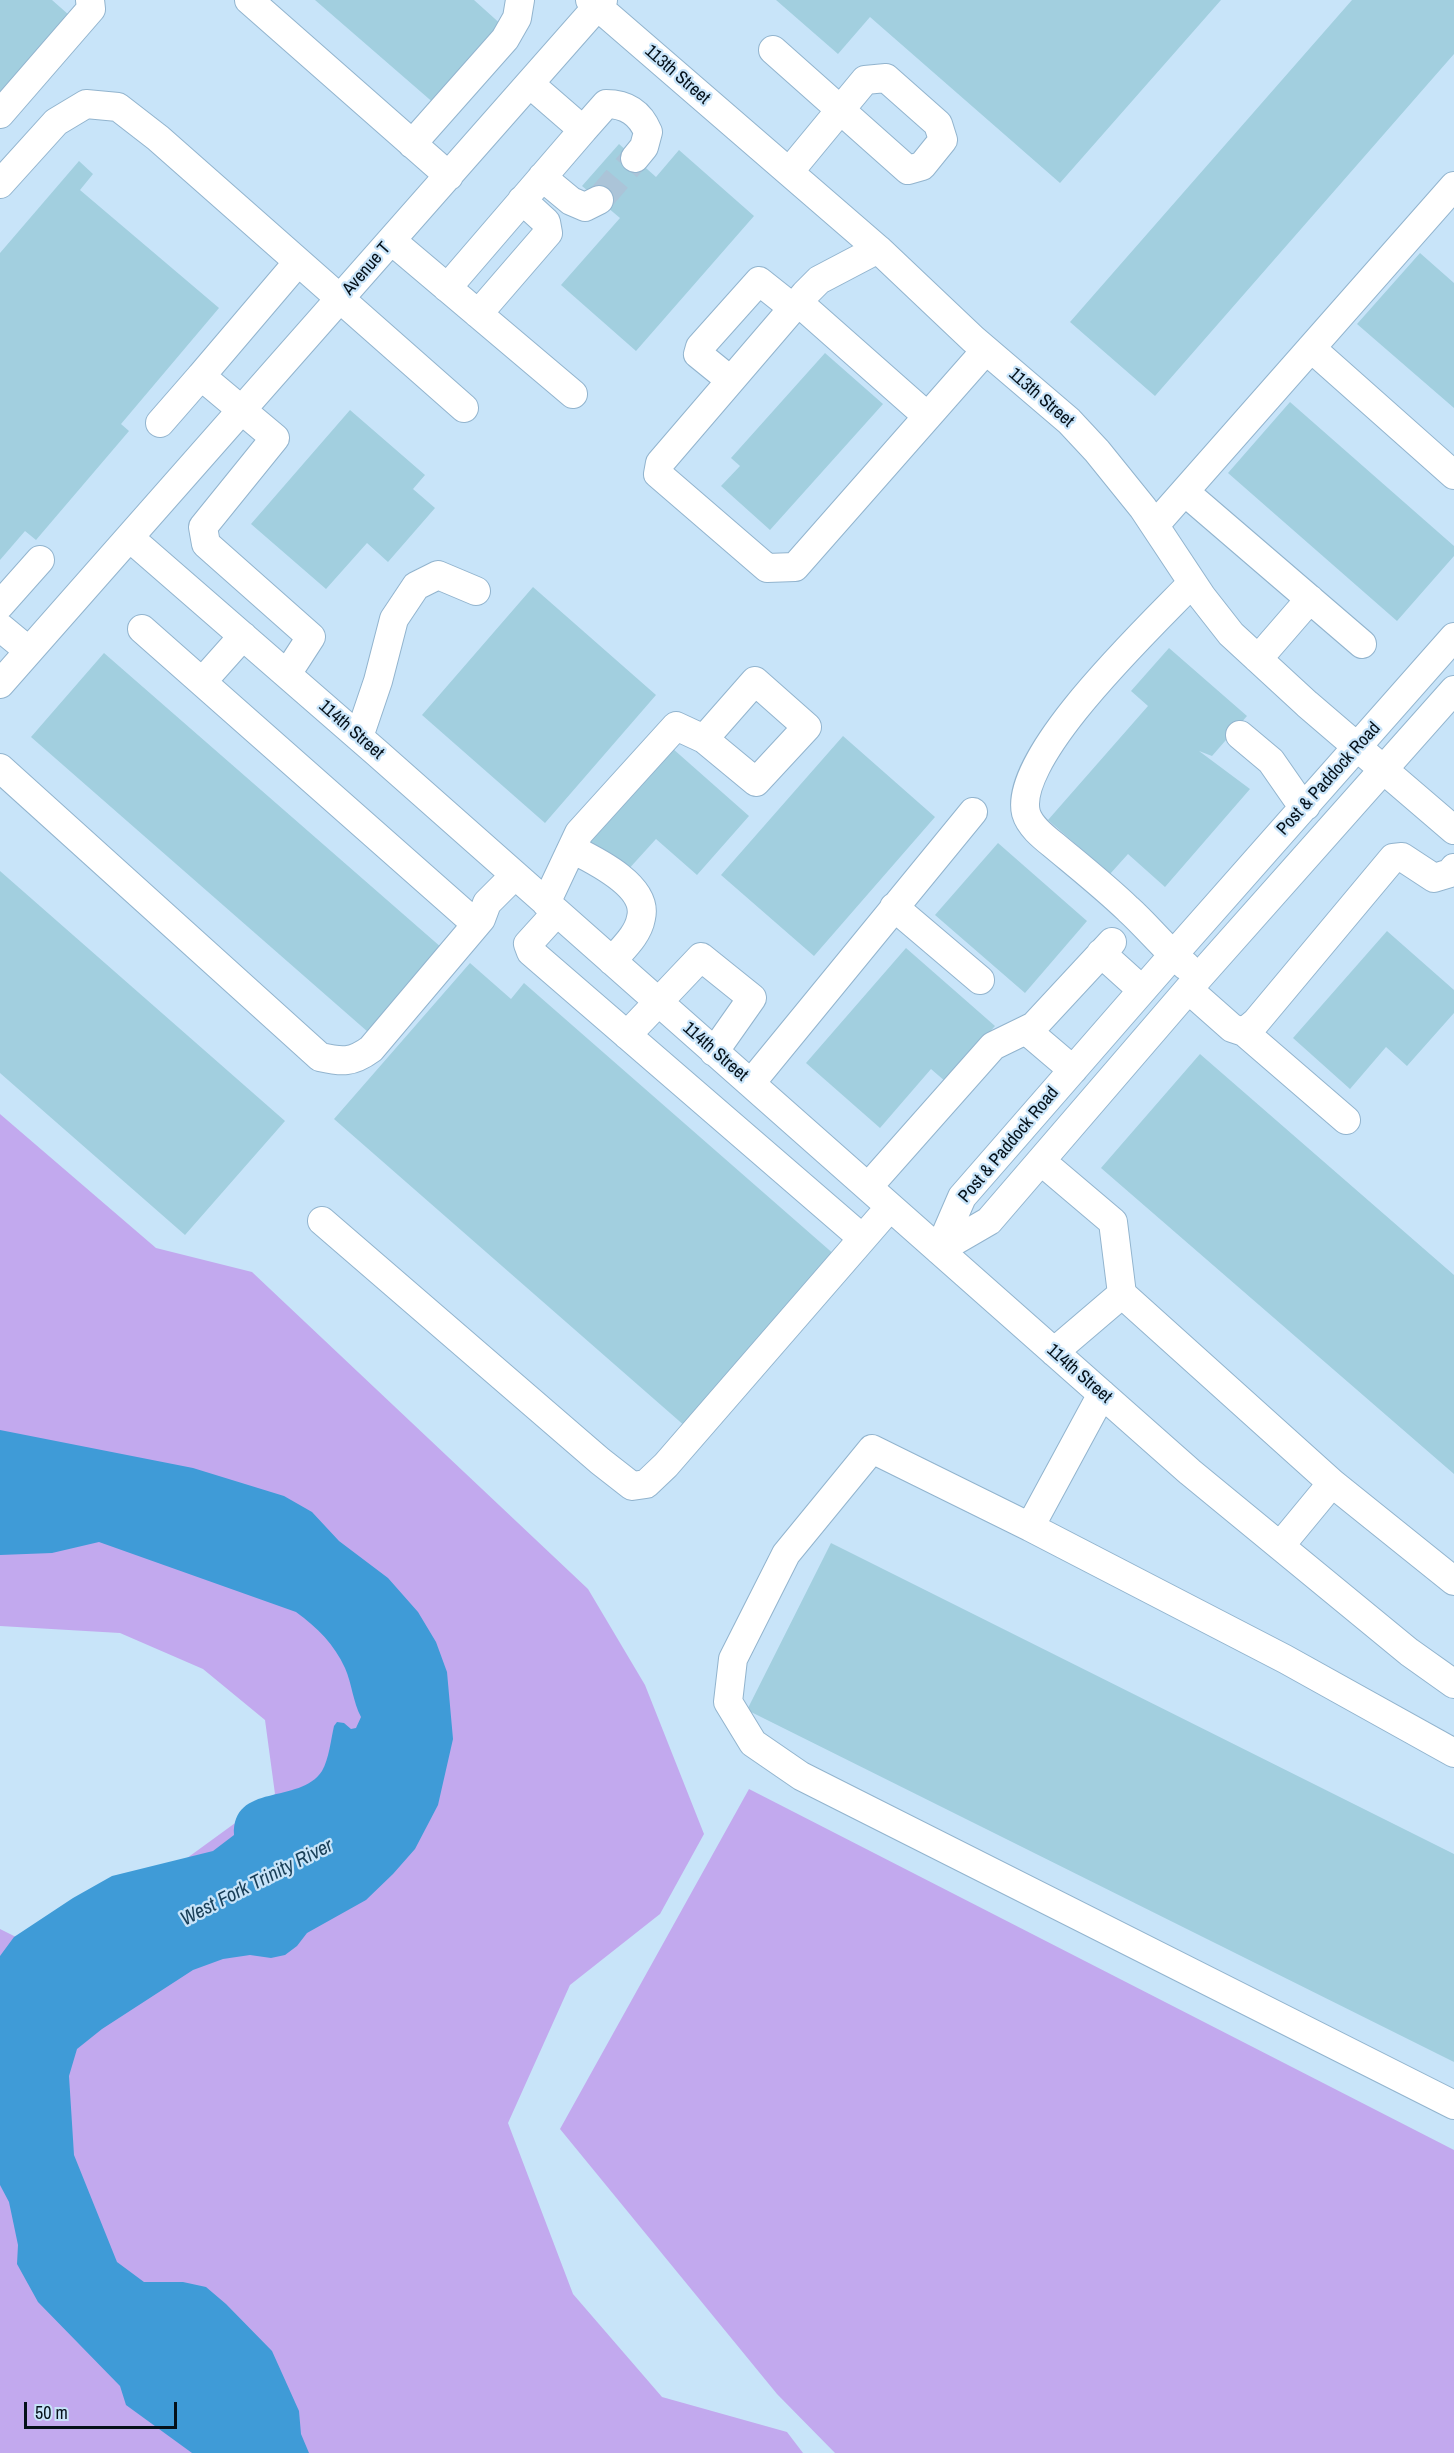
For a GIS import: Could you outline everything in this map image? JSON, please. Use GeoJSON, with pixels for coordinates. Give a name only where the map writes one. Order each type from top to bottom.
{"type":"FeatureCollection","features":[{"type":"Feature","properties":{"kind":"street"},"geometry":{"type":"LineString","coordinates":[[0,114],[91,9],[90,0]]}},
{"type":"Feature","properties":{"kind":"street"},"geometry":{"type":"LineString","coordinates":[[249,0],[448,176]]}},
{"type":"Feature","properties":{"kind":"street"},"geometry":{"type":"LineString","coordinates":[[412,144],[505,39],[517,18],[520,0]]}},
{"type":"Feature","properties":{"kind":"street","name":"Avenue T"},"geometry":{"type":"LineString","coordinates":[[130,538],[530,84],[597,2]]}},
{"type":"Feature","properties":{"kind":"street","name":"113th Street"},"geometry":{"type":"LineString","coordinates":[[597,2],[878,249],[986,350],[1069,421],[1097,451],[1155,525],[1192,583],[1231,634],[1357,748],[1454,830]]}},
{"type":"Feature","properties":{"kind":"street"},"geometry":{"type":"LineString","coordinates":[[773,50],[840,111],[789,172]]}},
{"type":"Feature","properties":{"kind":"street"},"geometry":{"type":"LineString","coordinates":[[530,84],[583,130]]}},
{"type":"Feature","properties":{"kind":"street"},"geometry":{"type":"LineString","coordinates":[[0,184],[56,122],[86,104],[118,107],[158,138],[464,408]]}},
{"type":"Feature","properties":{"kind":"street"},"geometry":{"type":"LineString","coordinates":[[447,288],[606,104],[626,107],[638,115],[645,124],[648,132],[647,141],[635,158]]}},
{"type":"Feature","properties":{"kind":"street"},"geometry":{"type":"LineString","coordinates":[[542,177],[577,205],[585,207],[599,200]]}},
{"type":"Feature","properties":{"kind":"street"},"geometry":{"type":"LineString","coordinates":[[478,314],[548,232],[546,222],[522,200]]}},
{"type":"Feature","properties":{"kind":"street"},"geometry":{"type":"LineString","coordinates":[[1155,525],[1311,348],[1448,205]]}},
{"type":"Feature","properties":{"kind":"street"},"geometry":{"type":"LineString","coordinates":[[392,241],[573,394]]}},
{"type":"Feature","properties":{"kind":"street"},"geometry":{"type":"LineString","coordinates":[[878,249],[819,280],[660,463],[658,474],[767,568],[795,567],[986,350]]}},
{"type":"Feature","properties":{"kind":"street"},"geometry":{"type":"LineString","coordinates":[[160,423],[298,262]]}},
{"type":"Feature","properties":{"kind":"street"},"geometry":{"type":"LineString","coordinates":[[730,380],[698,354],[699,346],[759,281],[796,305],[927,416]]}},
{"type":"Feature","properties":{"kind":"street"},"geometry":{"type":"LineString","coordinates":[[1311,348],[1454,475]]}},
{"type":"Feature","properties":{"kind":"street"},"geometry":{"type":"LineString","coordinates":[[201,376],[275,438],[203,527],[206,544],[311,637],[286,674]]}},
{"type":"Feature","properties":{"kind":"street"},"geometry":{"type":"LineString","coordinates":[[1185,492],[1362,644]]}},
{"type":"Feature","properties":{"kind":"street"},"geometry":{"type":"LineString","coordinates":[[0,684],[130,538]]}},
{"type":"Feature","properties":{"kind":"street","name":"114th Street"},"geometry":{"type":"LineString","coordinates":[[130,538],[552,907],[1190,1472],[1409,1652],[1454,1684]]}},
{"type":"Feature","properties":{"kind":"street"},"geometry":{"type":"LineString","coordinates":[[0,606],[40,560]]}},
{"type":"Feature","properties":{"kind":"street"},"geometry":{"type":"LineString","coordinates":[[359,737],[378,681],[394,619],[416,586],[438,575],[476,591]]}},
{"type":"Feature","properties":{"kind":"street"},"geometry":{"type":"LineString","coordinates":[[1192,583],[1108,672],[1067,719],[1041,755],[1025,793],[1026,815],[1039,833],[1126,906],[1173,955],[1232,1028],[1244,1032],[1346,1120]]}},
{"type":"Feature","properties":{"kind":"street"},"geometry":{"type":"LineString","coordinates":[[1251,653],[1303,593]]}},
{"type":"Feature","properties":{"kind":"street"},"geometry":{"type":"LineString","coordinates":[[0,627],[29,651]]}},
{"type":"Feature","properties":{"kind":"street"},"geometry":{"type":"LineString","coordinates":[[142,629],[476,924]]}},
{"type":"Feature","properties":{"kind":"street"},"geometry":{"type":"LineString","coordinates":[[202,682],[243,636]]}},
{"type":"Feature","properties":{"kind":"street","name":"Post & Paddock Road"},"geometry":{"type":"LineString","coordinates":[[939,1250],[962,1197],[1454,637]]}},
{"type":"Feature","properties":{"kind":"street","name":"Post & Paddock Road"},"geometry":{"type":"LineString","coordinates":[[939,1250],[989,1221],[1194,983],[1454,690]]}},
{"type":"Feature","properties":{"kind":"street"},"geometry":{"type":"LineString","coordinates":[[704,739],[676,726],[579,833],[552,907],[528,944],[528,948],[862,1238]]}},
{"type":"Feature","properties":{"kind":"street"},"geometry":{"type":"LineString","coordinates":[[1240,735],[1271,761],[1296,797],[1306,806]]}},
{"type":"Feature","properties":{"kind":"street"},"geometry":{"type":"LineString","coordinates":[[0,768],[320,1057],[339,1062],[358,1058],[371,1049],[476,924],[487,903],[515,875]]}},
{"type":"Feature","properties":{"kind":"street"},"geometry":{"type":"LineString","coordinates":[[751,1083],[973,812]]}},
{"type":"Feature","properties":{"kind":"street"},"geometry":{"type":"LineString","coordinates":[[572,849],[600,863],[618,876],[633,890],[641,904],[642,917],[637,930],[612,961]]}},
{"type":"Feature","properties":{"kind":"street"},"geometry":{"type":"LineString","coordinates":[[1244,1032],[1256,1022],[1393,858],[1402,857],[1434,878],[1450,873],[1454,868]]}},
{"type":"Feature","properties":{"kind":"street"},"geometry":{"type":"LineString","coordinates":[[894,907],[980,980]]}},
{"type":"Feature","properties":{"kind":"street"},"geometry":{"type":"LineString","coordinates":[[868,1187],[993,1046],[1034,1026],[1106,948],[1142,990]]}},
{"type":"Feature","properties":{"kind":"street"},"geometry":{"type":"LineString","coordinates":[[627,1035],[701,957],[752,998],[714,1052]]}},
{"type":"Feature","properties":{"kind":"street"},"geometry":{"type":"LineString","coordinates":[[1026,1030],[1072,1070]]}},
{"type":"Feature","properties":{"kind":"street"},"geometry":{"type":"LineString","coordinates":[[1041,1161],[1113,1222],[1122,1294],[1332,1483],[1454,1581]]}},
{"type":"Feature","properties":{"kind":"street"},"geometry":{"type":"LineString","coordinates":[[322,1221],[632,1486],[646,1484],[666,1465],[890,1207]]}},
{"type":"Feature","properties":{"kind":"street"},"geometry":{"type":"LineString","coordinates":[[1054,1352],[1122,1294]]}},
{"type":"Feature","properties":{"kind":"street"},"geometry":{"type":"LineString","coordinates":[[1030,1527],[1102,1394]]}},
{"type":"Feature","properties":{"kind":"street"},"geometry":{"type":"LineString","coordinates":[[1454,1753],[1285,1659],[1030,1527],[872,1449],[786,1554],[733,1659],[729,1702],[753,1743],[801,1776],[1454,2105]]}},
{"type":"Feature","properties":{"kind":"street"},"geometry":{"type":"LineString","coordinates":[[1280,1546],[1332,1483]]}},
{"type":"Feature","properties":{"kind":"shaded area"},"geometry":{"type":"Polygon","coordinates":[[[0,1114],[156,1248],[252,1272],[588,1589],[645,1685],[704,1834],[660,1914],[570,1985],[508,2123],[573,2294],[662,2397],[787,2432],[803,2453],[0,2453],[0,1929],[24,1941],[161,1877],[275,1794],[265,1720],[203,1669],[120,1633],[0,1626],[0,1114]]]}},
{"type":"Feature","properties":{"kind":"shaded area"},"geometry":{"type":"Polygon","coordinates":[[[749,1789],[1454,2150],[1454,2453],[835,2453],[777,2394],[560,2129],[749,1789]]]}},
{"type":"Feature","properties":{"kind":"water","name":"West Fork Trinity River"},"geometry":{"type":"Polygon","coordinates":[[[0,1430],[193,1468],[284,1496],[312,1512],[339,1541],[388,1578],[418,1612],[436,1642],[447,1672],[453,1739],[438,1805],[415,1849],[393,1874],[366,1900],[307,1933],[297,1946],[285,1955],[271,1958],[250,1955],[223,1959],[193,1970],[102,2029],[77,2049],[69,2076],[74,2155],[117,2262],[144,2282],[183,2282],[206,2287],[226,2304],[272,2351],[299,2411],[301,2434],[309,2453],[192,2453],[126,2405],[120,2386],[38,2302],[17,2264],[18,2245],[9,2202],[0,2185],[0,1956],[14,1937],[73,1898],[112,1876],[213,1851],[234,1835],[236,1818],[244,1807],[255,1800],[299,1788],[312,1781],[322,1771],[337,1722],[344,1723],[351,1729],[356,1728],[361,1717],[341,1659],[318,1630],[296,1612],[99,1542],[52,1553],[0,1555],[0,1430]]]}},
{"type":"Feature","properties":{"kind":"building"},"geometry":{"type":"Polygon","coordinates":[[[0,0],[52,0],[69,15],[0,92],[0,0]]]}},
{"type":"Feature","properties":{"kind":"building"},"geometry":{"type":"Polygon","coordinates":[[[315,0],[474,0],[504,27],[436,105],[315,0]]]}},
{"type":"Feature","properties":{"kind":"building"},"geometry":{"type":"Polygon","coordinates":[[[776,0],[1221,0],[1060,183],[870,17],[838,54],[776,0]]]}},
{"type":"Feature","properties":{"kind":"building"},"geometry":{"type":"Polygon","coordinates":[[[1352,0],[1454,0],[1454,54],[1155,396],[1070,322],[1352,0]]]}},
{"type":"Feature","properties":{"kind":"building"},"geometry":{"type":"Polygon","coordinates":[[[619,144],[656,177],[679,150],[754,216],[636,351],[561,285],[620,218],[582,186],[619,144]]]}},
{"type":"Feature","properties":{"kind":"building"},"geometry":{"type":"Polygon","coordinates":[[[79,161],[93,174],[80,190],[219,308],[121,424],[129,431],[36,540],[25,531],[0,560],[0,253],[79,161]]]}},
{"type":"Feature","properties":{"kind":"building"},"geometry":{"type":"Polygon","coordinates":[[[1420,253],[1454,283],[1454,408],[1357,324],[1420,253]]]}},
{"type":"Feature","properties":{"kind":"building"},"geometry":{"type":"Polygon","coordinates":[[[825,353],[883,404],[770,530],[721,486],[740,466],[731,458],[825,353]]]}},
{"type":"Feature","properties":{"kind":"building"},"geometry":{"type":"Polygon","coordinates":[[[1290,402],[1454,546],[1454,556],[1397,621],[1228,473],[1290,402]]]}},
{"type":"Feature","properties":{"kind":"building"},"geometry":{"type":"Polygon","coordinates":[[[350,410],[425,475],[413,489],[435,508],[388,562],[367,543],[326,589],[251,524],[350,410]]]}},
{"type":"Feature","properties":{"kind":"building"},"geometry":{"type":"Polygon","coordinates":[[[533,587],[656,695],[545,823],[422,715],[533,587]]]}},
{"type":"Feature","properties":{"kind":"building"},"geometry":{"type":"Polygon","coordinates":[[[1169,648],[1247,716],[1212,756],[1199,751],[1250,789],[1165,887],[1128,854],[1110,874],[1048,820],[1148,706],[1131,691],[1169,648]]]}},
{"type":"Feature","properties":{"kind":"building"},"geometry":{"type":"Polygon","coordinates":[[[104,653],[442,948],[368,1032],[31,737],[104,653]]]}},
{"type":"Feature","properties":{"kind":"building"},"geometry":{"type":"Polygon","coordinates":[[[843,736],[935,817],[814,956],[721,875],[843,736]]]}},
{"type":"Feature","properties":{"kind":"building"},"geometry":{"type":"Polygon","coordinates":[[[672,748],[749,816],[697,875],[656,839],[626,872],[590,841],[672,748]]]}},
{"type":"Feature","properties":{"kind":"building"},"geometry":{"type":"Polygon","coordinates":[[[998,843],[1087,921],[1025,993],[935,915],[998,843]]]}},
{"type":"Feature","properties":{"kind":"building"},"geometry":{"type":"Polygon","coordinates":[[[0,871],[285,1121],[185,1235],[0,1073],[0,871]]]}},
{"type":"Feature","properties":{"kind":"building"},"geometry":{"type":"Polygon","coordinates":[[[1387,931],[1454,990],[1454,1013],[1407,1066],[1386,1047],[1350,1089],[1293,1038],[1387,931]]]}},
{"type":"Feature","properties":{"kind":"building"},"geometry":{"type":"Polygon","coordinates":[[[906,948],[995,1026],[946,1082],[931,1069],[880,1128],[806,1063],[906,948]]]}},
{"type":"Feature","properties":{"kind":"building"},"geometry":{"type":"Polygon","coordinates":[[[470,963],[511,999],[524,983],[836,1256],[686,1427],[334,1119],[470,963]]]}},
{"type":"Feature","properties":{"kind":"building"},"geometry":{"type":"Polygon","coordinates":[[[1200,1054],[1454,1275],[1454,1474],[1101,1168],[1200,1054]]]}},
{"type":"Feature","properties":{"kind":"building"},"geometry":{"type":"Polygon","coordinates":[[[831,1543],[1454,1854],[1454,2062],[747,1710],[831,1543]]]}},
{"type":"Feature","properties":{"kind":"tunnel"},"geometry":{"type":"LineString","coordinates":[[599,200],[635,158]]}}]}
